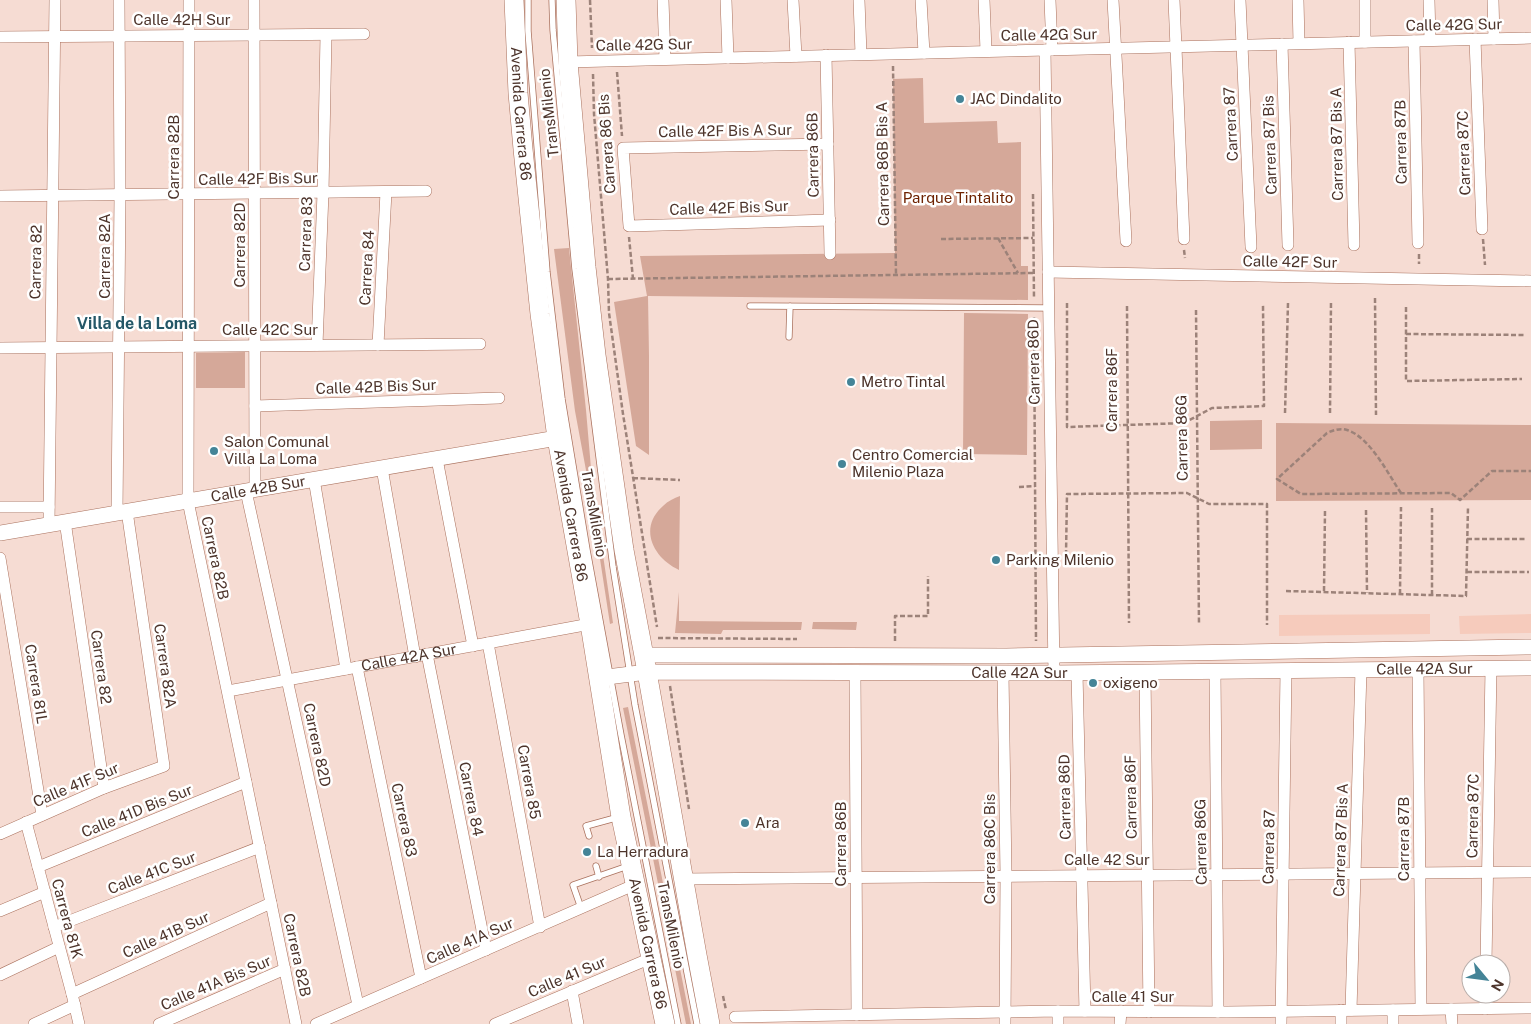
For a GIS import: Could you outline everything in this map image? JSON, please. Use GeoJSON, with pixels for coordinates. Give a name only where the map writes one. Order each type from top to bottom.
{"type":"FeatureCollection","features":[{"type":"Feature","properties":{"kind":"main road","name":"Avenida Carrera 86"},"geometry":{"type":"LineString","coordinates":[[518,0],[518,93],[540,314],[557,438],[590,624],[605,678],[621,817],[665,1024]]}},
{"type":"Feature","properties":{"kind":"main road"},"geometry":{"type":"LineString","coordinates":[[566,0],[568,62],[586,267],[596,356],[640,667],[683,879],[724,1020]]}},
{"type":"Feature","properties":{"kind":"street","name":"Carrera 82"},"geometry":{"type":"LineString","coordinates":[[49,524],[55,0]]}},
{"type":"Feature","properties":{"kind":"street","name":"Carrera 82A"},"geometry":{"type":"LineString","coordinates":[[119,0],[119,346],[122,512],[164,766]]}},
{"type":"Feature","properties":{"kind":"street","name":"Carrera 82B"},"geometry":{"type":"LineString","coordinates":[[189,0],[188,501],[296,1024]]}},
{"type":"Feature","properties":{"kind":"street","name":"Carrera 82D"},"geometry":{"type":"LineString","coordinates":[[254,0],[255,406],[251,490],[288,680],[358,1006]]}},
{"type":"Feature","properties":{"kind":"street"},"geometry":{"type":"LineString","coordinates":[[663,0],[665,59]]}},
{"type":"Feature","properties":{"kind":"street"},"geometry":{"type":"LineString","coordinates":[[726,0],[728,58]]}},
{"type":"Feature","properties":{"kind":"street"},"geometry":{"type":"LineString","coordinates":[[793,0],[796,56]]}},
{"type":"Feature","properties":{"kind":"street"},"geometry":{"type":"LineString","coordinates":[[859,0],[861,54]]}},
{"type":"Feature","properties":{"kind":"street"},"geometry":{"type":"LineString","coordinates":[[922,0],[924,53]]}},
{"type":"Feature","properties":{"kind":"street"},"geometry":{"type":"LineString","coordinates":[[984,0],[986,51]]}},
{"type":"Feature","properties":{"kind":"street","name":"Carrera 86D"},"geometry":{"type":"LineString","coordinates":[[1050,0],[1048,50],[1048,308],[1054,673]]}},
{"type":"Feature","properties":{"kind":"street"},"geometry":{"type":"LineString","coordinates":[[1113,0],[1126,241]]}},
{"type":"Feature","properties":{"kind":"street"},"geometry":{"type":"LineString","coordinates":[[1174,0],[1184,239]]}},
{"type":"Feature","properties":{"kind":"street","name":"Carrera 87"},"geometry":{"type":"LineString","coordinates":[[1240,0],[1251,247]]}},
{"type":"Feature","properties":{"kind":"street"},"geometry":{"type":"LineString","coordinates":[[1298,0],[1299,43]]}},
{"type":"Feature","properties":{"kind":"street"},"geometry":{"type":"LineString","coordinates":[[1364,0],[1365,42]]}},
{"type":"Feature","properties":{"kind":"street"},"geometry":{"type":"LineString","coordinates":[[1429,0],[1430,40]]}},
{"type":"Feature","properties":{"kind":"street"},"geometry":{"type":"LineString","coordinates":[[1493,0],[1494,39]]}},
{"type":"Feature","properties":{"kind":"street","name":"Calle 42H Sur"},"geometry":{"type":"LineString","coordinates":[[0,37],[364,34]]}},
{"type":"Feature","properties":{"kind":"street","name":"Carrera 83"},"geometry":{"type":"LineString","coordinates":[[317,345],[323,193],[326,35]]}},
{"type":"Feature","properties":{"kind":"street","name":"Calle 42G Sur"},"geometry":{"type":"LineString","coordinates":[[568,62],[1531,38]]}},
{"type":"Feature","properties":{"kind":"street","name":"Carrera 87C"},"geometry":{"type":"LineString","coordinates":[[1475,39],[1482,229]]}},
{"type":"Feature","properties":{"kind":"street","name":"Carrera 87B"},"geometry":{"type":"LineString","coordinates":[[1414,41],[1418,243]]}},
{"type":"Feature","properties":{"kind":"street","name":"Carrera 87 Bis A"},"geometry":{"type":"LineString","coordinates":[[1349,42],[1354,245]]}},
{"type":"Feature","properties":{"kind":"street","name":"Carrera 87 Bis"},"geometry":{"type":"LineString","coordinates":[[1282,44],[1288,245]]}},
{"type":"Feature","properties":{"kind":"street","name":"Carrera 86B"},"geometry":{"type":"LineString","coordinates":[[826,55],[830,254]]}},
{"type":"Feature","properties":{"kind":"street","name":"Calle 42F Bis A Sur"},"geometry":{"type":"LineString","coordinates":[[623,148],[828,144]]}},
{"type":"Feature","properties":{"kind":"street","name":"Carrera 86 Bis"},"geometry":{"type":"LineString","coordinates":[[623,148],[628,226]]}},
{"type":"Feature","properties":{"kind":"street","name":"Calle 42F Bis Sur"},"geometry":{"type":"LineString","coordinates":[[0,196],[426,191]]}},
{"type":"Feature","properties":{"kind":"street","name":"Carrera 84"},"geometry":{"type":"LineString","coordinates":[[378,345],[386,192]]}},
{"type":"Feature","properties":{"kind":"street","name":"Calle 42F Bis Sur"},"geometry":{"type":"LineString","coordinates":[[628,226],[830,220]]}},
{"type":"Feature","properties":{"kind":"street","name":"Calle 42F Sur"},"geometry":{"type":"LineString","coordinates":[[1048,272],[1531,281]]}},
{"type":"Feature","properties":{"kind":"street","name":"Calle 42C Sur"},"geometry":{"type":"LineString","coordinates":[[0,348],[50,346],[480,344]]}},
{"type":"Feature","properties":{"kind":"street","name":"Calle 42B Bis Sur"},"geometry":{"type":"LineString","coordinates":[[255,406],[499,398]]}},
{"type":"Feature","properties":{"kind":"street","name":"Calle 42B Sur"},"geometry":{"type":"LineString","coordinates":[[49,524],[557,438]]}},
{"type":"Feature","properties":{"kind":"street"},"geometry":{"type":"LineString","coordinates":[[438,459],[473,646]]}},
{"type":"Feature","properties":{"kind":"street"},"geometry":{"type":"LineString","coordinates":[[382,468],[415,657]]}},
{"type":"Feature","properties":{"kind":"street"},"geometry":{"type":"LineString","coordinates":[[314,479],[346,669]]}},
{"type":"Feature","properties":{"kind":"street"},"geometry":{"type":"LineString","coordinates":[[0,507],[49,507]]}},
{"type":"Feature","properties":{"kind":"street","name":"Carrera 82"},"geometry":{"type":"LineString","coordinates":[[65,521],[104,788]]}},
{"type":"Feature","properties":{"kind":"street"},"geometry":{"type":"LineString","coordinates":[[0,533],[49,524]]}},
{"type":"Feature","properties":{"kind":"street","name":"Carrera 81L"},"geometry":{"type":"LineString","coordinates":[[0,558],[42,814]]}},
{"type":"Feature","properties":{"kind":"street","name":"Calle 42A Sur"},"geometry":{"type":"LineString","coordinates":[[228,691],[590,624]]}},
{"type":"Feature","properties":{"kind":"street","name":"Carrera 85"},"geometry":{"type":"LineString","coordinates":[[488,643],[540,926]]}},
{"type":"Feature","properties":{"kind":"street","name":"Calle 42A Sur"},"geometry":{"type":"LineString","coordinates":[[605,678],[640,667],[1053,655],[1531,647]]}},
{"type":"Feature","properties":{"kind":"street","name":"Carrera 84"},"geometry":{"type":"LineString","coordinates":[[427,654],[486,950]]}},
{"type":"Feature","properties":{"kind":"street","name":"Carrera 83"},"geometry":{"type":"LineString","coordinates":[[358,667],[421,978]]}},
{"type":"Feature","properties":{"kind":"street","name":"Calle 42A Sur"},"geometry":{"type":"LineString","coordinates":[[640,667],[855,673],[1215,672],[1531,668]]}},
{"type":"Feature","properties":{"kind":"street","name":"Carrera 87C"},"geometry":{"type":"LineString","coordinates":[[1486,954],[1491,668]]}},
{"type":"Feature","properties":{"kind":"street","name":"Carrera 87B"},"geometry":{"type":"LineString","coordinates":[[1418,669],[1420,1009]]}},
{"type":"Feature","properties":{"kind":"street","name":"Carrera 87 Bis A"},"geometry":{"type":"LineString","coordinates":[[1346,1010],[1355,873],[1361,670]]}},
{"type":"Feature","properties":{"kind":"street","name":"Carrera 87"},"geometry":{"type":"LineString","coordinates":[[1282,1024],[1286,671]]}},
{"type":"Feature","properties":{"kind":"street","name":"Carrera 86F"},"geometry":{"type":"LineString","coordinates":[[1145,672],[1149,1012]]}},
{"type":"Feature","properties":{"kind":"street","name":"Carrera 86G"},"geometry":{"type":"LineString","coordinates":[[1215,672],[1217,874],[1223,1012],[1227,1024]]}},
{"type":"Feature","properties":{"kind":"street","name":"Carrera 86B"},"geometry":{"type":"LineString","coordinates":[[855,673],[857,1015]]}},
{"type":"Feature","properties":{"kind":"street","name":"Carrera 86C Bis"},"geometry":{"type":"LineString","coordinates":[[1003,673],[1006,876],[1005,1024]]}},
{"type":"Feature","properties":{"kind":"street","name":"Carrera 86D"},"geometry":{"type":"LineString","coordinates":[[1078,673],[1085,1011]]}},
{"type":"Feature","properties":{"kind":"street","name":"Calle 41F Sur"},"geometry":{"type":"LineString","coordinates":[[0,834],[104,788],[164,766]]}},
{"type":"Feature","properties":{"kind":"street","name":"Calle 41D Bis Sur"},"geometry":{"type":"LineString","coordinates":[[38,867],[246,782]]}},
{"type":"Feature","properties":{"kind":"street","name":"Carrera 81K"},"geometry":{"type":"LineString","coordinates":[[26,822],[74,999],[79,1024]]}},
{"type":"Feature","properties":{"kind":"street","name":"Calle 41C Sur"},"geometry":{"type":"LineString","coordinates":[[54,928],[260,847]]}},
{"type":"Feature","properties":{"kind":"street","name":"Calle 42 Sur"},"geometry":{"type":"LineString","coordinates":[[683,879],[1531,872]]}},
{"type":"Feature","properties":{"kind":"street","name":"Calle 41A Sur"},"geometry":{"type":"LineString","coordinates":[[316,1024],[636,884]]}},
{"type":"Feature","properties":{"kind":"street"},"geometry":{"type":"LineString","coordinates":[[0,911],[45,892]]}},
{"type":"Feature","properties":{"kind":"street","name":"Calle 41B Sur"},"geometry":{"type":"LineString","coordinates":[[34,1024],[74,999],[271,903]]}},
{"type":"Feature","properties":{"kind":"street"},"geometry":{"type":"LineString","coordinates":[[0,975],[60,947]]}},
{"type":"Feature","properties":{"kind":"street","name":"Calle 41 Sur"},"geometry":{"type":"LineString","coordinates":[[495,1024],[506,1022],[572,991],[651,958]]}},
{"type":"Feature","properties":{"kind":"street","name":"Calle 41A Bis Sur"},"geometry":{"type":"LineString","coordinates":[[159,1024],[285,969]]}},
{"type":"Feature","properties":{"kind":"street"},"geometry":{"type":"LineString","coordinates":[[572,991],[578,1024]]}},
{"type":"Feature","properties":{"kind":"street"},"geometry":{"type":"LineString","coordinates":[[1485,1004],[1485,1009]]}},
{"type":"Feature","properties":{"kind":"street","name":"Calle 41 Sur"},"geometry":{"type":"LineString","coordinates":[[724,1020],[803,1020],[857,1015],[882,1019],[953,1018],[1005,1012],[1058,1011],[1223,1012],[1531,1008]]}},
{"type":"Feature","properties":{"kind":"street"},"geometry":{"type":"LineString","coordinates":[[1451,1009],[1452,1024]]}},
{"type":"Feature","properties":{"kind":"street"},"geometry":{"type":"LineString","coordinates":[[1341,1024],[1346,1010]]}},
{"type":"Feature","properties":{"kind":"street"},"geometry":{"type":"LineString","coordinates":[[1393,1010],[1393,1024]]}},
{"type":"Feature","properties":{"kind":"street"},"geometry":{"type":"LineString","coordinates":[[1058,1011],[1058,1024]]}},
{"type":"Feature","properties":{"kind":"street"},"geometry":{"type":"LineString","coordinates":[[1120,1012],[1120,1024]]}},
{"type":"Feature","properties":{"kind":"street"},"geometry":{"type":"LineString","coordinates":[[1173,1012],[1173,1024]]}},
{"type":"Feature","properties":{"kind":"lane","name":"TransMilenio"},"geometry":{"type":"LineString","coordinates":[[518,0],[528,31],[553,332],[605,678],[623,745],[678,1024]]}},
{"type":"Feature","properties":{"kind":"lane","name":"TransMilenio"},"geometry":{"type":"LineString","coordinates":[[552,0],[553,30],[576,269],[613,567],[640,667],[638,719],[697,1024]]}},
{"type":"Feature","properties":{"kind":"lane"},"geometry":{"type":"LineString","coordinates":[[750,306],[1048,308]]}},
{"type":"Feature","properties":{"kind":"lane"},"geometry":{"type":"LineString","coordinates":[[789,337],[790,306]]}},
{"type":"Feature","properties":{"kind":"lane"},"geometry":{"type":"LineString","coordinates":[[588,836],[586,826],[621,817]]}},
{"type":"Feature","properties":{"kind":"lane"},"geometry":{"type":"LineString","coordinates":[[580,908],[573,885],[632,864]]}},
{"type":"Feature","properties":{"kind":"lane"},"geometry":{"type":"LineString","coordinates":[[596,866],[599,876]]}},
{"type":"Feature","properties":{"kind":"path"},"geometry":{"type":"LineString","coordinates":[[590,0],[594,114],[608,279],[609,313],[657,628]]}},
{"type":"Feature","properties":{"kind":"path","name":"Carrera 86B Bis A"},"geometry":{"type":"LineString","coordinates":[[893,54],[896,275]]}},
{"type":"Feature","properties":{"kind":"path","name":"Carrera 86 Bis"},"geometry":{"type":"LineString","coordinates":[[616,60],[623,148]]}},
{"type":"Feature","properties":{"kind":"path"},"geometry":{"type":"LineString","coordinates":[[1033,188],[1036,642]]}},
{"type":"Feature","properties":{"kind":"path"},"geometry":{"type":"LineString","coordinates":[[628,226],[632,279]]}},
{"type":"Feature","properties":{"kind":"path"},"geometry":{"type":"LineString","coordinates":[[1482,229],[1485,265]]}},
{"type":"Feature","properties":{"kind":"path"},"geometry":{"type":"LineString","coordinates":[[998,238],[1018,273]]}},
{"type":"Feature","properties":{"kind":"path"},"geometry":{"type":"LineString","coordinates":[[941,239],[1033,238]]}},
{"type":"Feature","properties":{"kind":"path"},"geometry":{"type":"LineString","coordinates":[[608,279],[1048,272]]}},
{"type":"Feature","properties":{"kind":"path"},"geometry":{"type":"LineString","coordinates":[[1375,298],[1376,415]]}},
{"type":"Feature","properties":{"kind":"path"},"geometry":{"type":"LineString","coordinates":[[1330,413],[1331,302]]}},
{"type":"Feature","properties":{"kind":"path"},"geometry":{"type":"LineString","coordinates":[[1067,303],[1067,427],[1184,423],[1212,408],[1264,406],[1263,305]]}},
{"type":"Feature","properties":{"kind":"path"},"geometry":{"type":"LineString","coordinates":[[1285,413],[1288,303]]}},
{"type":"Feature","properties":{"kind":"path","name":"Carrera 86F"},"geometry":{"type":"LineString","coordinates":[[1127,306],[1129,623]]}},
{"type":"Feature","properties":{"kind":"path"},"geometry":{"type":"LineString","coordinates":[[1406,307],[1406,381],[1522,379]]}},
{"type":"Feature","properties":{"kind":"path","name":"Carrera 86G"},"geometry":{"type":"LineString","coordinates":[[1196,310],[1199,625]]}},
{"type":"Feature","properties":{"kind":"path"},"geometry":{"type":"LineString","coordinates":[[1406,334],[1524,335]]}},
{"type":"Feature","properties":{"kind":"path"},"geometry":{"type":"LineString","coordinates":[[1400,493],[1370,446],[1358,435],[1346,430],[1336,429],[1327,433],[1277,479],[1301,494],[1451,493],[1460,500],[1492,471],[1531,470]]}},
{"type":"Feature","properties":{"kind":"path"},"geometry":{"type":"LineString","coordinates":[[633,478],[680,480]]}},
{"type":"Feature","properties":{"kind":"path"},"geometry":{"type":"LineString","coordinates":[[1018,487],[1035,486]]}},
{"type":"Feature","properties":{"kind":"path"},"geometry":{"type":"LineString","coordinates":[[1067,494],[1187,494],[1209,504],[1267,504],[1267,625]]}},
{"type":"Feature","properties":{"kind":"path"},"geometry":{"type":"LineString","coordinates":[[1400,507],[1400,594]]}},
{"type":"Feature","properties":{"kind":"path"},"geometry":{"type":"LineString","coordinates":[[1286,591],[1466,596],[1468,507]]}},
{"type":"Feature","properties":{"kind":"path"},"geometry":{"type":"LineString","coordinates":[[1432,508],[1432,595]]}},
{"type":"Feature","properties":{"kind":"path"},"geometry":{"type":"LineString","coordinates":[[1324,592],[1325,510]]}},
{"type":"Feature","properties":{"kind":"path"},"geometry":{"type":"LineString","coordinates":[[1366,510],[1367,593]]}},
{"type":"Feature","properties":{"kind":"path"},"geometry":{"type":"LineString","coordinates":[[1467,539],[1527,538]]}},
{"type":"Feature","properties":{"kind":"path"},"geometry":{"type":"LineString","coordinates":[[1467,572],[1529,572]]}},
{"type":"Feature","properties":{"kind":"path"},"geometry":{"type":"LineString","coordinates":[[895,641],[895,616],[928,616],[928,576]]}},
{"type":"Feature","properties":{"kind":"path"},"geometry":{"type":"LineString","coordinates":[[671,686],[690,817]]}},
{"type":"Feature","properties":{"kind":"path"},"geometry":{"type":"LineString","coordinates":[[722,990],[724,1020]]}},
{"type":"Feature","properties":{"kind":"shaded area"},"geometry":{"type":"Polygon","coordinates":[[[1430,614],[1430,634],[1279,636],[1279,615],[1430,614]]]}},
{"type":"Feature","properties":{"kind":"shaded area"},"geometry":{"type":"Polygon","coordinates":[[[1531,614],[1531,633],[1460,634],[1459,616],[1531,614]]]}},
{"type":"Feature","properties":{"kind":"green space","name":"Parque Tintalito"},"geometry":{"type":"Polygon","coordinates":[[[923,78],[924,123],[997,121],[998,143],[1021,142],[1021,266],[1028,266],[1028,300],[648,296],[649,455],[636,446],[614,302],[647,296],[640,256],[895,253],[893,79],[923,78]]]}},
{"type":"Feature","properties":{"kind":"green space"},"geometry":{"type":"Polygon","coordinates":[[[569,248],[592,480],[613,623],[610,624],[575,411],[554,249],[569,248]]]}},
{"type":"Feature","properties":{"kind":"green space"},"geometry":{"type":"Polygon","coordinates":[[[964,313],[1028,314],[1027,455],[963,454],[964,313]]]}},
{"type":"Feature","properties":{"kind":"green space"},"geometry":{"type":"Polygon","coordinates":[[[245,352],[245,388],[196,388],[196,353],[245,352]]]}},
{"type":"Feature","properties":{"kind":"green space"},"geometry":{"type":"Polygon","coordinates":[[[1262,420],[1262,449],[1210,450],[1210,421],[1262,420]]]}},
{"type":"Feature","properties":{"kind":"green space"},"geometry":{"type":"Polygon","coordinates":[[[1276,423],[1531,425],[1531,500],[1276,501],[1276,423]]]}},
{"type":"Feature","properties":{"kind":"green space"},"geometry":{"type":"Polygon","coordinates":[[[680,496],[679,570],[662,558],[652,542],[650,533],[655,515],[663,506],[680,496]]]}},
{"type":"Feature","properties":{"kind":"green space"},"geometry":{"type":"Polygon","coordinates":[[[679,592],[679,621],[802,622],[801,630],[723,630],[721,634],[675,633],[679,592]]]}},
{"type":"Feature","properties":{"kind":"green space"},"geometry":{"type":"Polygon","coordinates":[[[813,622],[857,622],[856,630],[812,629],[813,622]]]}},
{"type":"Feature","properties":{"kind":"green space"},"geometry":{"type":"Polygon","coordinates":[[[628,707],[691,1024],[686,1024],[623,708],[628,707]]]}},
{"type":"Feature","properties":{"kind":"place","name":"JAC Dindalito"},"geometry":{"type":"Point","coordinates":[960,99]}},
{"type":"Feature","properties":{"kind":"place","name":"Metro Tintal"},"geometry":{"type":"Point","coordinates":[851,382]}},
{"type":"Feature","properties":{"kind":"place","name":"Salon Comunal Villa La Loma"},"geometry":{"type":"Point","coordinates":[214,451]}},
{"type":"Feature","properties":{"kind":"place","name":"Centro Comercial Milenio Plaza"},"geometry":{"type":"Point","coordinates":[842,464]}},
{"type":"Feature","properties":{"kind":"place","name":"Parking Milenio"},"geometry":{"type":"Point","coordinates":[996,560]}},
{"type":"Feature","properties":{"kind":"place","name":"oxigeno"},"geometry":{"type":"Point","coordinates":[1093,683]}},
{"type":"Feature","properties":{"kind":"place","name":"Ara"},"geometry":{"type":"Point","coordinates":[745,823]}},
{"type":"Feature","properties":{"kind":"place","name":"La Herradura"},"geometry":{"type":"Point","coordinates":[587,852]}},
{"type":"Feature","properties":{"kind":"district","name":"Villa de la Loma"},"geometry":{"type":"Point","coordinates":[137,323]}}]}
